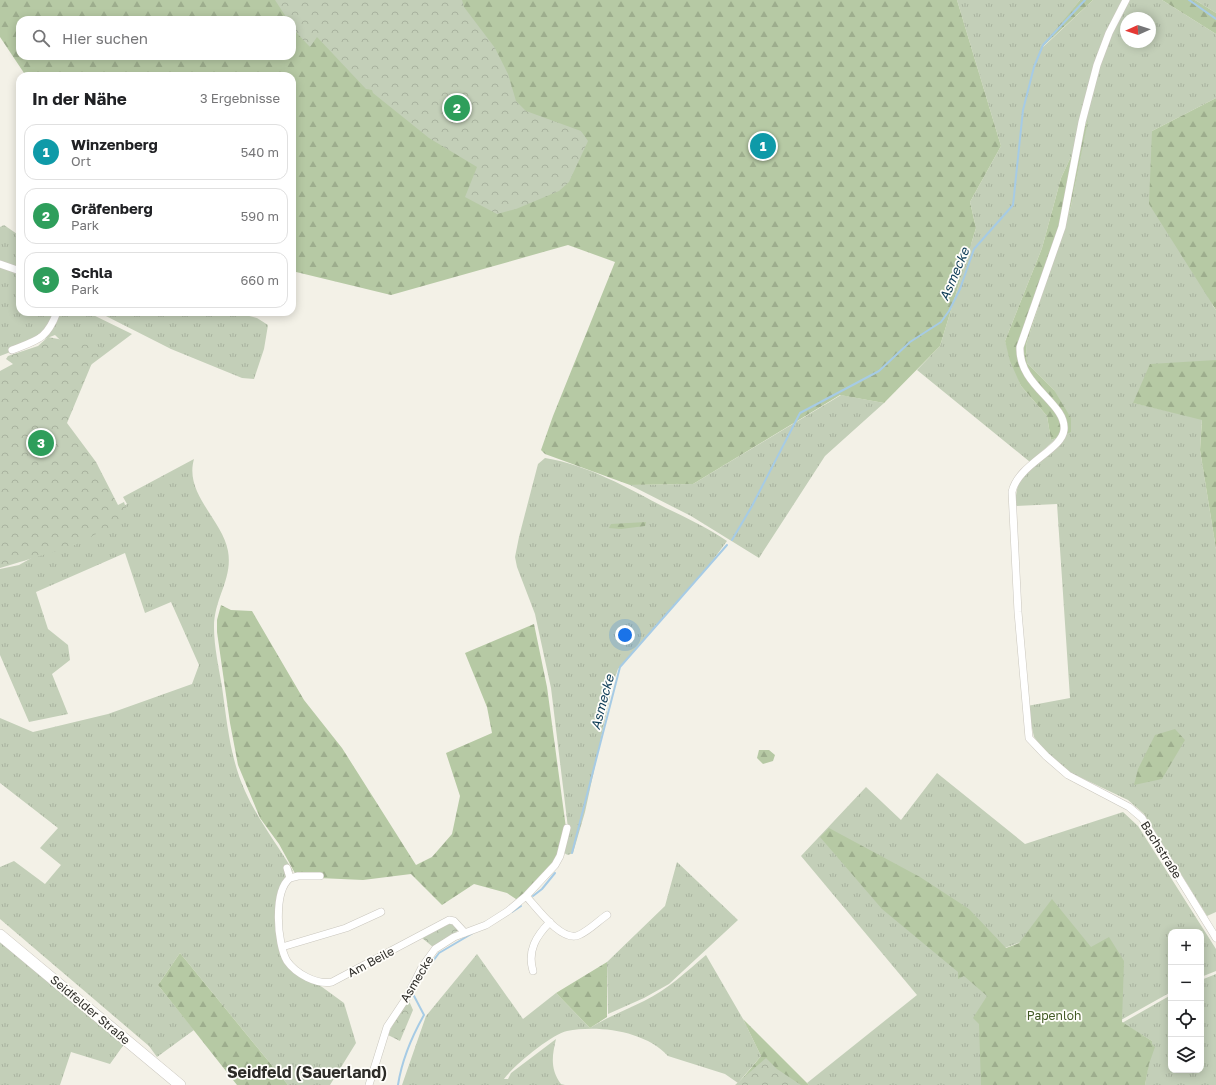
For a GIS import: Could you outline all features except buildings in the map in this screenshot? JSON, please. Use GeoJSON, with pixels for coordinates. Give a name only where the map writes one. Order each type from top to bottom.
{"type":"FeatureCollection","features":[{"type":"Feature","properties":{"kind":"main road","name":"Seidfelder Straße"},"geometry":{"type":"LineString","coordinates":[[0,935],[180,1085]]}},
{"type":"Feature","properties":{"kind":"street","name":"Bachstraße"},"geometry":{"type":"LineString","coordinates":[[1126,0],[1109,33],[1097,65],[1082,122],[1062,227],[1020,347],[1020,355],[1024,370],[1056,408],[1062,418],[1064,428],[1061,439],[1018,478],[1012,492],[1018,612],[1029,738],[1046,756],[1068,775],[1129,807],[1142,818],[1216,938]]}},
{"type":"Feature","properties":{"kind":"street"},"geometry":{"type":"LineString","coordinates":[[0,264],[16,270]]}},
{"type":"Feature","properties":{"kind":"street"},"geometry":{"type":"LineString","coordinates":[[12,350],[44,337],[49,331],[55,316]]}},
{"type":"Feature","properties":{"kind":"street","name":"Asmecke"},"geometry":{"type":"LineString","coordinates":[[369,1085],[387,1027],[407,997],[422,967],[436,949],[454,937],[486,924],[508,911],[526,896],[555,865],[560,856],[567,828]]}},
{"type":"Feature","properties":{"kind":"street"},"geometry":{"type":"LineString","coordinates":[[287,868],[290,878],[298,876],[320,876]]}},
{"type":"Feature","properties":{"kind":"street","name":"Am Beile"},"geometry":{"type":"LineString","coordinates":[[290,878],[284,885],[279,905],[282,947],[284,955],[290,965],[315,981],[325,984],[332,982],[449,920],[454,921],[464,933]]}},
{"type":"Feature","properties":{"kind":"street"},"geometry":{"type":"LineString","coordinates":[[526,896],[550,922],[563,933],[575,936],[585,932],[608,915]]}},
{"type":"Feature","properties":{"kind":"street"},"geometry":{"type":"LineString","coordinates":[[282,947],[352,926],[380,912]]}},
{"type":"Feature","properties":{"kind":"street"},"geometry":{"type":"LineString","coordinates":[[533,971],[531,963],[535,939],[550,922]]}},
{"type":"Feature","properties":{"kind":"green space"},"geometry":{"type":"Polygon","coordinates":[[[0,0],[957,0],[1001,146],[970,202],[976,228],[940,346],[884,403],[840,395],[693,484],[630,485],[545,454],[541,450],[553,416],[615,262],[568,245],[391,295],[296,272],[296,72],[23,72],[0,37],[0,0]]]}},
{"type":"Feature","properties":{"kind":"green space"},"geometry":{"type":"Polygon","coordinates":[[[275,0],[462,0],[464,7],[495,48],[508,74],[516,101],[526,111],[581,131],[588,141],[569,182],[559,191],[516,209],[497,214],[465,197],[477,167],[429,138],[373,93],[372,90],[366,89],[317,37],[310,47],[296,32],[296,16],[285,16],[275,0]]]}},
{"type":"Feature","properties":{"kind":"green space"},"geometry":{"type":"Polygon","coordinates":[[[957,0],[1080,0],[1041,49],[1093,0],[1124,0],[1115,17],[1075,148],[1061,178],[1042,248],[1005,341],[1021,386],[1047,416],[1051,440],[1058,437],[1030,462],[917,370],[940,346],[976,228],[970,202],[1001,146],[957,0]]]}},
{"type":"Feature","properties":{"kind":"green space"},"geometry":{"type":"Polygon","coordinates":[[[1080,0],[1093,0],[1038,51],[1080,0]]]}},
{"type":"Feature","properties":{"kind":"green space"},"geometry":{"type":"Polygon","coordinates":[[[1128,0],[1162,0],[1216,34],[1216,98],[1152,131],[1213,306],[1216,310],[1216,360],[1134,403],[1202,419],[1200,450],[1216,549],[1216,912],[1207,916],[1144,814],[1128,800],[1069,772],[1049,756],[1034,737],[1027,706],[1070,698],[1057,504],[1014,506],[1019,479],[1062,440],[1054,390],[1027,363],[1026,345],[1071,206],[1087,122],[1082,132],[1094,85],[1111,32],[1120,15],[1120,48],[1156,48],[1156,12],[1122,12],[1128,0]]]}},
{"type":"Feature","properties":{"kind":"green space"},"geometry":{"type":"Polygon","coordinates":[[[1162,0],[1195,0],[1216,13],[1216,34],[1162,0]]]}},
{"type":"Feature","properties":{"kind":"green space"},"geometry":{"type":"Polygon","coordinates":[[[1195,0],[1216,0],[1216,13],[1195,0]]]}},
{"type":"Feature","properties":{"kind":"green space"},"geometry":{"type":"Polygon","coordinates":[[[1216,98],[1216,310],[1149,204],[1152,131],[1216,98]]]}},
{"type":"Feature","properties":{"kind":"green space"},"geometry":{"type":"Polygon","coordinates":[[[1088,120],[1071,206],[1026,345],[1027,363],[1054,390],[1071,418],[1071,432],[1051,440],[1047,416],[1021,386],[1010,361],[1005,341],[1042,248],[1061,178],[1088,120]]]}},
{"type":"Feature","properties":{"kind":"green space"},"geometry":{"type":"Polygon","coordinates":[[[4,225],[16,233],[16,316],[95,316],[132,334],[88,367],[55,335],[0,356],[0,227],[4,225]]]}},
{"type":"Feature","properties":{"kind":"green space"},"geometry":{"type":"Polygon","coordinates":[[[106,316],[249,316],[257,318],[268,325],[264,349],[254,379],[242,378],[171,349],[106,316]]]}},
{"type":"Feature","properties":{"kind":"green space"},"geometry":{"type":"Polygon","coordinates":[[[48,337],[109,349],[92,363],[67,423],[96,462],[118,505],[124,502],[129,517],[73,546],[0,568],[0,371],[13,364],[6,359],[8,356],[38,346],[48,337]]]}},
{"type":"Feature","properties":{"kind":"green space"},"geometry":{"type":"Polygon","coordinates":[[[1216,360],[1216,549],[1200,450],[1202,420],[1133,403],[1150,364],[1216,360]]]}},
{"type":"Feature","properties":{"kind":"green space"},"geometry":{"type":"Polygon","coordinates":[[[841,395],[884,403],[825,456],[759,558],[691,516],[630,485],[693,484],[841,395]]]}},
{"type":"Feature","properties":{"kind":"green space"},"geometry":{"type":"Polygon","coordinates":[[[545,458],[577,466],[607,478],[697,523],[727,541],[710,564],[618,669],[613,683],[585,812],[573,853],[568,855],[562,852],[568,828],[551,688],[535,614],[517,567],[515,557],[538,464],[545,458]]]}},
{"type":"Feature","properties":{"kind":"green space"},"geometry":{"type":"Polygon","coordinates":[[[194,459],[192,472],[194,484],[205,506],[219,528],[228,551],[228,571],[217,607],[214,635],[232,753],[250,802],[293,871],[285,879],[280,889],[278,901],[279,925],[285,960],[344,1003],[356,1043],[330,1085],[288,1085],[180,953],[158,985],[194,1030],[157,1057],[149,1046],[0,919],[0,867],[14,861],[45,884],[61,865],[40,848],[58,828],[0,783],[0,718],[33,732],[108,714],[192,684],[199,665],[171,602],[145,613],[125,553],[36,592],[48,629],[68,645],[70,660],[52,674],[68,714],[29,722],[0,655],[0,569],[19,565],[127,504],[123,497],[194,459]]]}},
{"type":"Feature","properties":{"kind":"green space"},"geometry":{"type":"Polygon","coordinates":[[[646,522],[645,526],[621,529],[609,528],[611,524],[646,522]]]}},
{"type":"Feature","properties":{"kind":"green space"},"geometry":{"type":"Polygon","coordinates":[[[221,605],[231,610],[252,611],[304,700],[342,748],[416,865],[432,857],[452,834],[460,796],[446,753],[492,733],[487,707],[465,653],[534,624],[547,687],[566,828],[558,856],[519,901],[507,893],[474,884],[442,905],[411,874],[363,880],[297,877],[279,844],[260,818],[238,765],[230,723],[217,632],[217,620],[221,605]]]}},
{"type":"Feature","properties":{"kind":"green space"},"geometry":{"type":"Polygon","coordinates":[[[1175,729],[1185,740],[1162,779],[1134,785],[1138,769],[1155,735],[1175,729]]]}},
{"type":"Feature","properties":{"kind":"green space"},"geometry":{"type":"Polygon","coordinates":[[[759,750],[769,750],[775,755],[773,761],[763,764],[757,758],[759,750]]]}},
{"type":"Feature","properties":{"kind":"green space"},"geometry":{"type":"Polygon","coordinates":[[[937,773],[1025,844],[1123,812],[1138,826],[1203,929],[1168,929],[1168,994],[1121,1020],[1089,948],[1029,939],[1002,949],[966,943],[958,972],[989,965],[996,1039],[989,1085],[809,1085],[807,1083],[917,995],[801,856],[866,787],[901,820],[937,773]]]}},
{"type":"Feature","properties":{"kind":"green space","name":"Papenloh"},"geometry":{"type":"Polygon","coordinates":[[[829,828],[920,877],[969,909],[1006,948],[1019,943],[1052,899],[1091,947],[1109,937],[1124,961],[1122,1022],[1152,1041],[1152,1044],[1155,1047],[1149,1064],[1145,1085],[981,1085],[979,1024],[973,1018],[987,996],[964,976],[958,979],[958,972],[882,909],[820,837],[829,828]]]}},
{"type":"Feature","properties":{"kind":"green space"},"geometry":{"type":"Polygon","coordinates":[[[677,862],[738,920],[669,984],[644,998],[608,1014],[607,962],[665,906],[677,862]]]}},
{"type":"Feature","properties":{"kind":"green space"},"geometry":{"type":"Polygon","coordinates":[[[452,923],[459,930],[433,947],[422,938],[439,928],[452,923]]]}},
{"type":"Feature","properties":{"kind":"green space"},"geometry":{"type":"Polygon","coordinates":[[[1204,930],[1216,949],[1216,971],[1204,976],[1204,930]]]}},
{"type":"Feature","properties":{"kind":"green space"},"geometry":{"type":"Polygon","coordinates":[[[0,940],[125,1043],[110,1064],[71,1052],[60,1085],[0,1085],[0,940]]]}},
{"type":"Feature","properties":{"kind":"green space"},"geometry":{"type":"Polygon","coordinates":[[[180,953],[288,1085],[237,1085],[158,985],[180,953]]]}},
{"type":"Feature","properties":{"kind":"green space"},"geometry":{"type":"Polygon","coordinates":[[[477,954],[523,1019],[556,993],[590,1028],[661,991],[706,955],[743,1019],[761,1056],[738,1083],[725,1074],[668,1056],[647,1041],[634,1036],[607,1030],[580,1029],[560,1033],[552,1038],[524,1059],[504,1079],[508,1079],[511,1073],[556,1039],[553,1057],[554,1068],[557,1078],[561,1084],[565,1085],[402,1085],[426,1016],[477,954]]]}},
{"type":"Feature","properties":{"kind":"green space"},"geometry":{"type":"Polygon","coordinates":[[[607,962],[607,1017],[590,1028],[556,993],[607,962]]]}},
{"type":"Feature","properties":{"kind":"green space"},"geometry":{"type":"Polygon","coordinates":[[[1216,974],[1216,1085],[1145,1085],[1152,1041],[1122,1023],[1168,997],[1168,1073],[1204,1073],[1204,979],[1216,974]]]}},
{"type":"Feature","properties":{"kind":"green space"},"geometry":{"type":"Polygon","coordinates":[[[409,1001],[413,1010],[400,1041],[388,1035],[399,1010],[409,1001]]]}},
{"type":"Feature","properties":{"kind":"green space"},"geometry":{"type":"Polygon","coordinates":[[[743,1019],[809,1085],[737,1085],[761,1056],[743,1019]]]}},
{"type":"Feature","properties":{"kind":"green space"},"geometry":{"type":"Polygon","coordinates":[[[766,1058],[777,1069],[801,1085],[735,1085],[766,1058]]]}},
{"type":"Feature","properties":{"kind":"waterway","name":"Asmecke"},"geometry":{"type":"LineString","coordinates":[[732,540],[752,506],[800,413],[879,371],[910,342],[941,322],[949,311],[960,289],[974,249],[1013,205],[1023,110],[1034,67],[1043,45],[1085,0]]}},
{"type":"Feature","properties":{"kind":"waterway"},"geometry":{"type":"LineString","coordinates":[[1189,0],[1216,19]]}},
{"type":"Feature","properties":{"kind":"waterway","name":"Asmecke"},"geometry":{"type":"LineString","coordinates":[[572,853],[620,667],[727,545]]}},
{"type":"Feature","properties":{"kind":"waterway","name":"Asmecke"},"geometry":{"type":"LineString","coordinates":[[533,896],[542,889],[555,873]]}},
{"type":"Feature","properties":{"kind":"waterway","name":"Asmecke"},"geometry":{"type":"LineString","coordinates":[[512,912],[521,906]]}},
{"type":"Feature","properties":{"kind":"waterway","name":"Asmecke"},"geometry":{"type":"LineString","coordinates":[[398,1085],[402,1066],[408,1049],[424,1015],[413,994],[422,976],[439,953],[473,933]]}},
{"type":"Feature","properties":{"kind":"place","name":"Gräfenberg"},"geometry":{"type":"Point","coordinates":[457,108]}},
{"type":"Feature","properties":{"kind":"place","name":"Winzenberg"},"geometry":{"type":"Point","coordinates":[763,146]}},
{"type":"Feature","properties":{"kind":"place","name":"Schla"},"geometry":{"type":"Point","coordinates":[41,443]}},
{"type":"Feature","properties":{"kind":"district","name":"Seidfeld (Sauerland)"},"geometry":{"type":"Point","coordinates":[307,1072]}}]}
